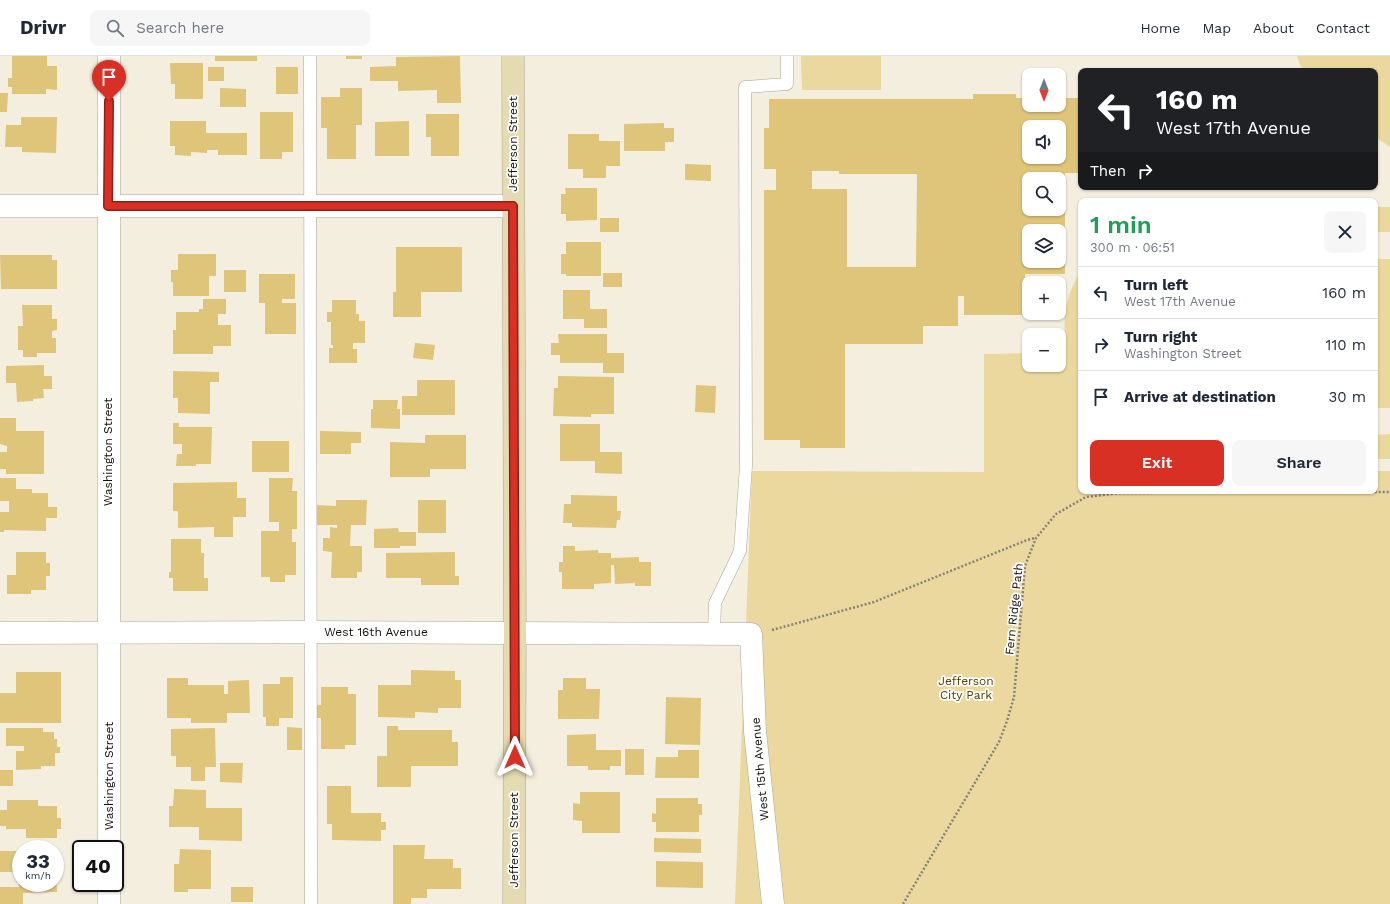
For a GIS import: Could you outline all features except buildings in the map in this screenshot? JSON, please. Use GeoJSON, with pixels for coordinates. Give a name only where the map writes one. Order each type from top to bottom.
{"type":"FeatureCollection","features":[{"type":"Feature","properties":{"kind":"street","name":"Washington Street"},"geometry":{"type":"LineString","coordinates":[[109,56],[109,840]]}},
{"type":"Feature","properties":{"kind":"street","name":"Jefferson Street"},"geometry":{"type":"LineString","coordinates":[[513,56],[515,633],[514,904]]}},
{"type":"Feature","properties":{"kind":"street"},"geometry":{"type":"LineString","coordinates":[[0,206],[513,206]]}},
{"type":"Feature","properties":{"kind":"street","name":"West 16th Avenue"},"geometry":{"type":"LineString","coordinates":[[0,633],[310,632],[751,634]]}},
{"type":"Feature","properties":{"kind":"street","name":"West 15th Avenue"},"geometry":{"type":"LineString","coordinates":[[751,634],[756,731],[773,904]]}},
{"type":"Feature","properties":{"kind":"street"},"geometry":{"type":"LineString","coordinates":[[109,892],[109,904]]}},
{"type":"Feature","properties":{"kind":"lane"},"geometry":{"type":"LineString","coordinates":[[310,56],[311,904]]}},
{"type":"Feature","properties":{"kind":"lane"},"geometry":{"type":"LineString","coordinates":[[714,633],[715,603],[740,551],[746,466],[745,87],[787,84],[787,56]]}},
{"type":"Feature","properties":{"kind":"path","name":"Fern Ridge Path"},"geometry":{"type":"LineString","coordinates":[[1378,492],[1390,492]]}},
{"type":"Feature","properties":{"kind":"path","name":"Fern Ridge Path"},"geometry":{"type":"LineString","coordinates":[[903,904],[998,742],[1007,721],[1014,697],[1025,566],[1036,538],[1056,514],[1086,497],[1110,494]]}},
{"type":"Feature","properties":{"kind":"path"},"geometry":{"type":"LineString","coordinates":[[751,634],[783,628],[874,602],[1027,540],[1036,538]]}},
{"type":"Feature","properties":{"kind":"green space"},"geometry":{"type":"Polygon","coordinates":[[[801,56],[881,56],[881,90],[802,90],[801,56]]]}},
{"type":"Feature","properties":{"kind":"green space"},"geometry":{"type":"Polygon","coordinates":[[[1297,56],[1390,56],[1390,147],[1378,139],[1378,68],[1302,68],[1297,56]]]}},
{"type":"Feature","properties":{"kind":"green space"},"geometry":{"type":"Polygon","coordinates":[[[1378,207],[1390,207],[1390,232],[1378,232],[1378,207]]]}},
{"type":"Feature","properties":{"kind":"green space"},"geometry":{"type":"Polygon","coordinates":[[[1378,259],[1390,259],[1390,408],[1378,408],[1378,259]]]}},
{"type":"Feature","properties":{"kind":"green space","name":"Jefferson City Park"},"geometry":{"type":"Polygon","coordinates":[[[1078,276],[1078,494],[1378,494],[1378,471],[1390,471],[1390,904],[735,904],[752,471],[984,472],[984,354],[1022,353],[1022,372],[1066,372],[1065,320],[1066,309],[1071,291],[1078,276]]]}},
{"type":"Feature","properties":{"kind":"green space"},"geometry":{"type":"Polygon","coordinates":[[[1390,434],[1390,459],[1378,459],[1378,435],[1390,434]]]}},
{"type":"Feature","properties":{"kind":"route"},"geometry":{"type":"LineString","coordinates":[[109,101],[108,206],[513,206],[515,757]]}}]}
